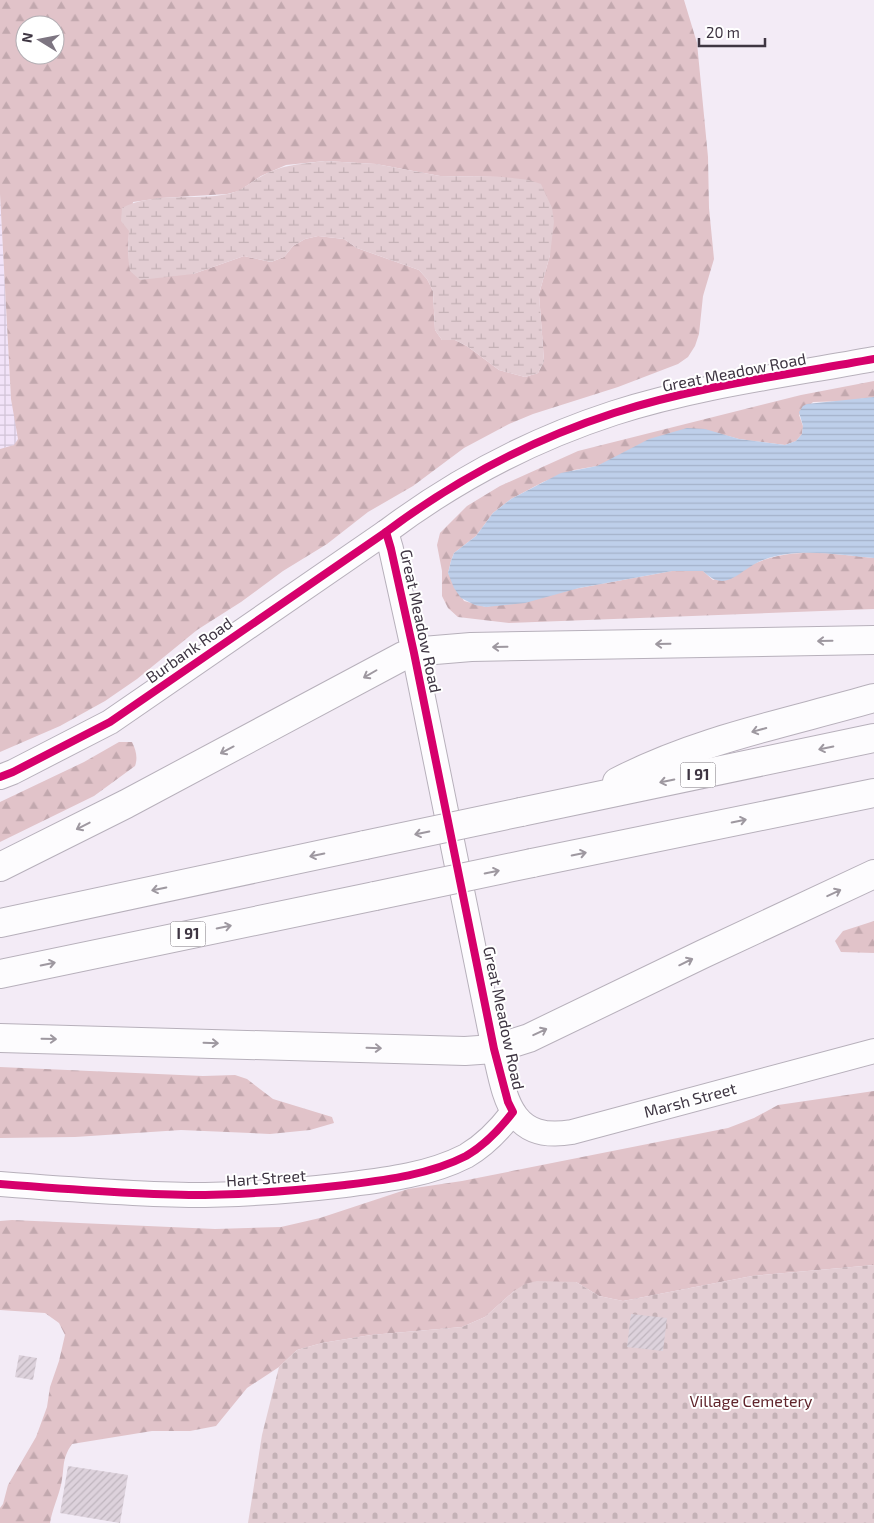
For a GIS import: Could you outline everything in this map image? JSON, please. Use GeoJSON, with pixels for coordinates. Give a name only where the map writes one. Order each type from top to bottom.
{"type":"FeatureCollection","features":[{"type":"Feature","properties":{"kind":"highway"},"geometry":{"type":"LineString","coordinates":[[0,867],[126,804],[349,686],[394,660],[414,653],[471,647],[874,640]]}},
{"type":"Feature","properties":{"kind":"highway"},"geometry":{"type":"LineString","coordinates":[[594,797],[639,770],[690,750],[874,698]]}},
{"type":"Feature","properties":{"kind":"highway","name":"I 91"},"geometry":{"type":"LineString","coordinates":[[0,923],[874,738]]}},
{"type":"Feature","properties":{"kind":"highway","name":"I 91"},"geometry":{"type":"LineString","coordinates":[[0,974],[874,793]]}},
{"type":"Feature","properties":{"kind":"highway"},"geometry":{"type":"LineString","coordinates":[[0,1038],[465,1051],[494,1048],[529,1038],[874,874]]}},
{"type":"Feature","properties":{"kind":"street","name":"Great Meadow Road"},"geometry":{"type":"LineString","coordinates":[[513,1112],[505,1092],[494,1048],[414,653],[386,532],[449,488],[529,446],[572,428],[616,413],[713,388],[874,359]]}},
{"type":"Feature","properties":{"kind":"street","name":"Burbank Road"},"geometry":{"type":"LineString","coordinates":[[0,777],[110,722],[386,532]]}},
{"type":"Feature","properties":{"kind":"street","name":"Marsh Street"},"geometry":{"type":"LineString","coordinates":[[513,1112],[521,1122],[532,1130],[560,1134],[874,1051]]}},
{"type":"Feature","properties":{"kind":"street","name":"Hart Street"},"geometry":{"type":"LineString","coordinates":[[0,1184],[112,1192],[191,1195],[278,1192],[366,1182],[429,1170],[458,1160],[490,1138],[513,1112]]}},
{"type":"Feature","properties":{"kind":"shaded area"},"geometry":{"type":"Polygon","coordinates":[[[0,194],[11,399],[19,439],[15,445],[0,449],[0,194]]]}},
{"type":"Feature","properties":{"kind":"green space"},"geometry":{"type":"Polygon","coordinates":[[[0,0],[684,0],[697,43],[708,157],[709,208],[714,259],[703,296],[699,334],[695,346],[688,357],[678,364],[618,387],[533,414],[509,424],[464,448],[413,486],[368,512],[327,544],[283,571],[241,602],[197,630],[137,679],[105,701],[60,726],[0,752],[0,449],[14,445],[18,439],[11,399],[0,194],[0,0]],[[325,161],[286,165],[261,176],[239,191],[227,194],[161,198],[133,202],[128,257],[193,274],[244,256],[271,262],[284,257],[293,246],[305,239],[318,236],[344,239],[357,248],[419,270],[427,279],[433,291],[435,330],[442,340],[455,340],[467,346],[499,370],[525,377],[538,373],[544,361],[539,294],[550,255],[503,177],[440,176],[376,164],[325,161]]]}},
{"type":"Feature","properties":{"kind":"green space"},"geometry":{"type":"Polygon","coordinates":[[[325,161],[376,164],[440,176],[503,177],[529,180],[541,184],[552,208],[554,222],[550,255],[539,294],[544,361],[538,373],[525,377],[499,370],[467,346],[455,340],[442,340],[435,330],[433,291],[427,279],[419,270],[357,248],[344,239],[318,236],[305,239],[293,246],[284,257],[271,262],[244,256],[193,274],[140,280],[130,271],[128,257],[129,231],[121,221],[122,208],[135,203],[161,198],[228,194],[238,191],[277,169],[325,161]]]}},
{"type":"Feature","properties":{"kind":"green space"},"geometry":{"type":"Polygon","coordinates":[[[874,381],[874,397],[845,401],[813,402],[799,415],[803,426],[802,434],[796,441],[785,445],[739,439],[717,433],[616,458],[597,466],[574,470],[543,482],[511,499],[493,513],[476,536],[454,553],[448,573],[464,601],[486,607],[672,571],[703,571],[713,580],[778,556],[802,553],[838,554],[874,558],[874,609],[509,623],[458,617],[448,608],[442,596],[442,571],[437,545],[440,533],[467,506],[500,486],[578,451],[801,395],[874,381]]]}},
{"type":"Feature","properties":{"kind":"green space"},"geometry":{"type":"Polygon","coordinates":[[[119,742],[132,742],[136,754],[135,766],[94,796],[0,842],[0,802],[84,762],[119,742]]]}},
{"type":"Feature","properties":{"kind":"green space"},"geometry":{"type":"Polygon","coordinates":[[[874,921],[874,953],[841,952],[835,941],[843,931],[874,921]]]}},
{"type":"Feature","properties":{"kind":"green space"},"geometry":{"type":"Polygon","coordinates":[[[0,1067],[203,1076],[235,1075],[247,1079],[273,1099],[332,1117],[334,1123],[310,1130],[270,1134],[181,1130],[75,1137],[0,1138],[0,1067]]]}},
{"type":"Feature","properties":{"kind":"green space"},"geometry":{"type":"Polygon","coordinates":[[[874,1091],[874,1265],[752,1276],[623,1301],[599,1296],[576,1282],[514,1291],[485,1317],[462,1327],[371,1335],[322,1343],[297,1350],[279,1367],[247,1388],[216,1426],[190,1431],[152,1431],[72,1444],[65,1459],[61,1485],[50,1523],[0,1523],[0,1508],[3,1504],[8,1485],[36,1437],[47,1407],[50,1387],[65,1335],[59,1323],[45,1313],[0,1310],[0,1221],[215,1229],[281,1227],[320,1218],[408,1189],[462,1181],[728,1128],[754,1118],[778,1105],[874,1091]]]}},
{"type":"Feature","properties":{"kind":"green space","name":"Village Cemetery"},"geometry":{"type":"Polygon","coordinates":[[[874,1265],[874,1523],[248,1523],[262,1435],[279,1367],[297,1350],[322,1343],[371,1335],[462,1327],[485,1317],[514,1291],[525,1284],[537,1281],[576,1282],[599,1296],[623,1301],[752,1276],[874,1265]]]}},
{"type":"Feature","properties":{"kind":"water"},"geometry":{"type":"Polygon","coordinates":[[[874,397],[874,558],[818,553],[790,554],[763,560],[733,578],[726,580],[719,581],[711,578],[703,571],[672,571],[579,588],[525,603],[486,607],[475,605],[461,598],[454,588],[448,573],[454,553],[476,536],[493,513],[511,499],[561,473],[597,466],[649,439],[687,428],[705,429],[739,439],[785,445],[796,441],[802,434],[803,426],[799,412],[803,406],[874,397]]]}},
{"type":"Feature","properties":{"kind":"building"},"geometry":{"type":"Polygon","coordinates":[[[631,1314],[667,1318],[663,1351],[627,1347],[631,1314]]]}},
{"type":"Feature","properties":{"kind":"building"},"geometry":{"type":"Polygon","coordinates":[[[19,1355],[37,1358],[33,1380],[15,1377],[19,1355]]]}},
{"type":"Feature","properties":{"kind":"building"},"geometry":{"type":"Polygon","coordinates":[[[68,1466],[128,1475],[120,1523],[60,1513],[68,1466]]]}},
{"type":"Feature","properties":{"kind":"cycle path"},"geometry":{"type":"LineString","coordinates":[[0,777],[110,722],[439,495],[524,449],[614,413],[678,395],[874,359]]}},
{"type":"Feature","properties":{"kind":"cycle path"},"geometry":{"type":"LineString","coordinates":[[0,1184],[189,1195],[287,1191],[376,1181],[407,1176],[437,1168],[466,1156],[492,1136],[513,1112],[508,1102],[494,1049],[414,653],[386,532]]}}]}
